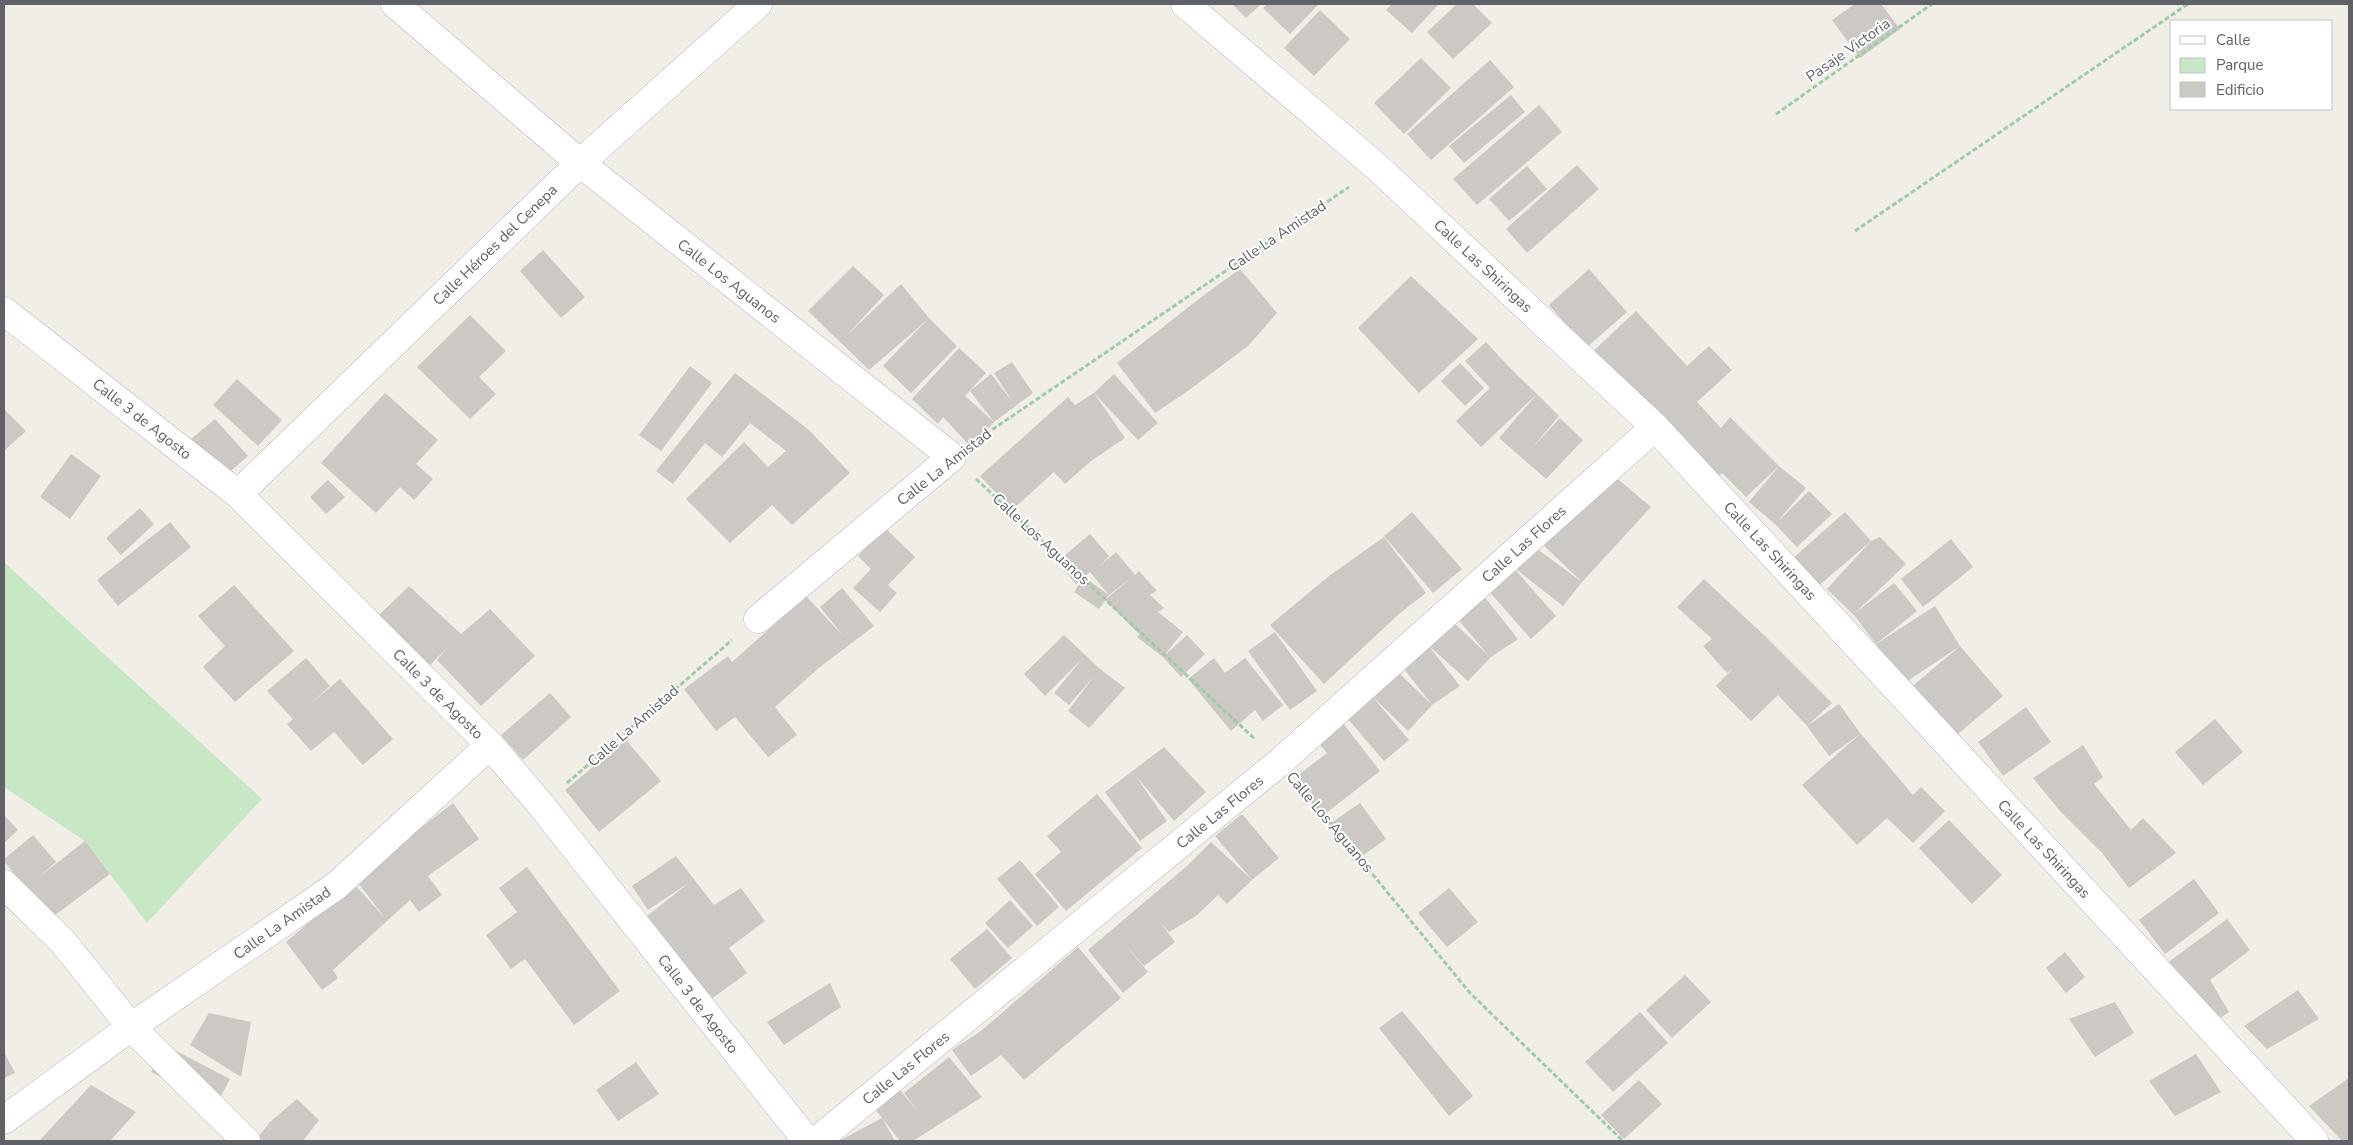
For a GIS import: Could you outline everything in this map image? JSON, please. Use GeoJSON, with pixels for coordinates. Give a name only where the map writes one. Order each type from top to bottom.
{"type":"FeatureCollection","features":[{"type":"Feature","properties":{"kind":"street","name":"Calle Los Aguanos"},"geometry":{"type":"LineString","coordinates":[[395,4],[580,163],[952,457]]}},
{"type":"Feature","properties":{"kind":"street","name":"Calle Héroes del Cenepa"},"geometry":{"type":"LineString","coordinates":[[238,494],[580,163],[758,4]]}},
{"type":"Feature","properties":{"kind":"street","name":"Calle Las Shiringas"},"geometry":{"type":"LineString","coordinates":[[1185,4],[1377,167],[1655,427],[2314,1140]]}},
{"type":"Feature","properties":{"kind":"street","name":"Calle 3 de Agosto"},"geometry":{"type":"LineString","coordinates":[[4,311],[238,494],[490,745],[541,805],[807,1141]]}},
{"type":"Feature","properties":{"kind":"street","name":"Calle Las Flores"},"geometry":{"type":"LineString","coordinates":[[816,1141],[1280,762],[1655,427]]}},
{"type":"Feature","properties":{"kind":"street","name":"Calle La Amistad"},"geometry":{"type":"LineString","coordinates":[[758,619],[952,457]]}},
{"type":"Feature","properties":{"kind":"street","name":"Calle La Amistad"},"geometry":{"type":"LineString","coordinates":[[4,1120],[131,1028],[336,886],[490,745]]}},
{"type":"Feature","properties":{"kind":"street"},"geometry":{"type":"LineString","coordinates":[[4,884],[63,942],[131,1028],[246,1141]]}},
{"type":"Feature","properties":{"kind":"path","name":"Pasaje Victoria"},"geometry":{"type":"LineString","coordinates":[[1776,114],[1932,4]]}},
{"type":"Feature","properties":{"kind":"path"},"geometry":{"type":"LineString","coordinates":[[1855,231],[2188,4]]}},
{"type":"Feature","properties":{"kind":"path","name":"Calle La Amistad"},"geometry":{"type":"LineString","coordinates":[[952,457],[1377,167]]}},
{"type":"Feature","properties":{"kind":"path","name":"Calle Los Aguanos"},"geometry":{"type":"LineString","coordinates":[[952,457],[1280,762],[1470,992],[1623,1141]]}},
{"type":"Feature","properties":{"kind":"path","name":"Calle La Amistad"},"geometry":{"type":"LineString","coordinates":[[541,805],[758,619]]}},
{"type":"Feature","properties":{"kind":"green space"},"geometry":{"type":"Polygon","coordinates":[[[4,562],[262,799],[147,923],[85,841],[4,787],[4,562]]]}},
{"type":"Feature","properties":{"kind":"building"},"geometry":{"type":"Polygon","coordinates":[[[1232,4],[1261,4],[1246,18],[1232,4]]]}},
{"type":"Feature","properties":{"kind":"building"},"geometry":{"type":"Polygon","coordinates":[[[1267,4],[1319,4],[1290,34],[1263,8],[1267,4]]]}},
{"type":"Feature","properties":{"kind":"building"},"geometry":{"type":"Polygon","coordinates":[[[1392,4],[1439,4],[1412,33],[1386,10],[1392,4]]]}},
{"type":"Feature","properties":{"kind":"building"},"geometry":{"type":"Polygon","coordinates":[[[1457,4],[1473,4],[1492,23],[1453,59],[1427,32],[1457,4]]]}},
{"type":"Feature","properties":{"kind":"building"},"geometry":{"type":"Polygon","coordinates":[[[1855,4],[1881,4],[1900,29],[1860,58],[1832,20],[1855,4]]]}},
{"type":"Feature","properties":{"kind":"building"},"geometry":{"type":"Polygon","coordinates":[[[1320,10],[1350,39],[1314,76],[1284,48],[1320,10]]]}},
{"type":"Feature","properties":{"kind":"building"},"geometry":{"type":"Polygon","coordinates":[[[1421,58],[1451,88],[1404,134],[1374,103],[1421,58]]]}},
{"type":"Feature","properties":{"kind":"building"},"geometry":{"type":"Polygon","coordinates":[[[1490,60],[1514,87],[1431,160],[1407,134],[1490,60]]]}},
{"type":"Feature","properties":{"kind":"building"},"geometry":{"type":"Polygon","coordinates":[[[1511,95],[1525,112],[1464,163],[1449,146],[1511,95]]]}},
{"type":"Feature","properties":{"kind":"building"},"geometry":{"type":"Polygon","coordinates":[[[1539,105],[1562,132],[1477,205],[1453,179],[1539,105]]]}},
{"type":"Feature","properties":{"kind":"building"},"geometry":{"type":"Polygon","coordinates":[[[1577,165],[1599,189],[1527,253],[1506,229],[1577,165]]]}},
{"type":"Feature","properties":{"kind":"building"},"geometry":{"type":"Polygon","coordinates":[[[1527,166],[1547,189],[1509,221],[1489,199],[1527,166]]]}},
{"type":"Feature","properties":{"kind":"building"},"geometry":{"type":"Polygon","coordinates":[[[543,250],[585,297],[561,318],[520,271],[543,250]]]}},
{"type":"Feature","properties":{"kind":"building"},"geometry":{"type":"Polygon","coordinates":[[[853,266],[884,295],[847,335],[901,284],[929,318],[957,346],[911,393],[883,366],[927,320],[869,370],[808,311],[853,266]]]}},
{"type":"Feature","properties":{"kind":"building"},"geometry":{"type":"Polygon","coordinates":[[[1240,269],[1277,313],[1248,346],[1155,413],[1117,363],[1240,269]]]}},
{"type":"Feature","properties":{"kind":"building"},"geometry":{"type":"Polygon","coordinates":[[[1589,269],[1627,312],[1586,348],[1549,305],[1589,269]]]}},
{"type":"Feature","properties":{"kind":"building"},"geometry":{"type":"Polygon","coordinates":[[[1411,276],[1478,339],[1419,393],[1358,328],[1411,276]]]}},
{"type":"Feature","properties":{"kind":"building"},"geometry":{"type":"Polygon","coordinates":[[[1636,311],[1687,366],[1709,346],[1732,370],[1697,402],[1721,428],[1730,417],[1779,466],[1746,497],[1722,473],[1716,478],[1589,355],[1636,311]]]}},
{"type":"Feature","properties":{"kind":"building"},"geometry":{"type":"Polygon","coordinates":[[[470,315],[506,351],[479,377],[496,394],[470,419],[417,367],[470,315]]]}},
{"type":"Feature","properties":{"kind":"building"},"geometry":{"type":"Polygon","coordinates":[[[1486,342],[1537,394],[1481,447],[1456,421],[1490,388],[1465,361],[1486,342]]]}},
{"type":"Feature","properties":{"kind":"building"},"geometry":{"type":"Polygon","coordinates":[[[959,348],[986,373],[965,396],[994,422],[971,447],[943,417],[938,424],[912,399],[959,348]]]}},
{"type":"Feature","properties":{"kind":"building"},"geometry":{"type":"Polygon","coordinates":[[[1012,362],[1033,393],[994,422],[970,391],[991,374],[1013,402],[994,373],[1012,362]]]}},
{"type":"Feature","properties":{"kind":"building"},"geometry":{"type":"Polygon","coordinates":[[[1460,363],[1484,388],[1465,406],[1441,381],[1460,363]]]}},
{"type":"Feature","properties":{"kind":"building"},"geometry":{"type":"Polygon","coordinates":[[[690,366],[712,383],[661,451],[639,435],[690,366]]]}},
{"type":"Feature","properties":{"kind":"building"},"geometry":{"type":"Polygon","coordinates":[[[735,373],[809,430],[850,473],[792,525],[772,505],[730,543],[686,499],[744,442],[768,467],[786,451],[750,423],[722,457],[705,443],[673,484],[656,471],[735,373]]]}},
{"type":"Feature","properties":{"kind":"building"},"geometry":{"type":"Polygon","coordinates":[[[1114,374],[1158,423],[1138,440],[1094,393],[1114,374]]]}},
{"type":"Feature","properties":{"kind":"building"},"geometry":{"type":"Polygon","coordinates":[[[237,379],[282,420],[258,446],[213,405],[237,379]]]}},
{"type":"Feature","properties":{"kind":"building"},"geometry":{"type":"Polygon","coordinates":[[[385,393],[438,440],[416,464],[433,479],[414,500],[400,487],[376,513],[321,463],[385,393]]]}},
{"type":"Feature","properties":{"kind":"building"},"geometry":{"type":"Polygon","coordinates":[[[1094,393],[1125,438],[1091,461],[1065,484],[1054,472],[1012,510],[980,476],[1068,397],[1075,405],[1094,393]]]}},
{"type":"Feature","properties":{"kind":"building"},"geometry":{"type":"Polygon","coordinates":[[[1537,394],[1559,416],[1532,448],[1560,418],[1583,440],[1546,479],[1499,438],[1537,394]]]}},
{"type":"Feature","properties":{"kind":"building"},"geometry":{"type":"Polygon","coordinates":[[[4,409],[26,431],[4,451],[4,409]]]}},
{"type":"Feature","properties":{"kind":"building"},"geometry":{"type":"Polygon","coordinates":[[[215,419],[248,456],[224,477],[190,440],[215,419]]]}},
{"type":"Feature","properties":{"kind":"building"},"geometry":{"type":"Polygon","coordinates":[[[71,454],[101,476],[70,519],[40,497],[71,454]]]}},
{"type":"Feature","properties":{"kind":"building"},"geometry":{"type":"Polygon","coordinates":[[[1779,466],[1806,488],[1777,522],[1809,491],[1832,514],[1797,547],[1775,524],[1749,502],[1779,466]]]}},
{"type":"Feature","properties":{"kind":"building"},"geometry":{"type":"Polygon","coordinates":[[[1607,470],[1651,507],[1582,582],[1538,540],[1607,470]]]}},
{"type":"Feature","properties":{"kind":"building"},"geometry":{"type":"Polygon","coordinates":[[[328,480],[345,497],[326,514],[310,497],[328,480]]]}},
{"type":"Feature","properties":{"kind":"building"},"geometry":{"type":"Polygon","coordinates":[[[140,508],[154,524],[121,555],[106,538],[140,508]]]}},
{"type":"Feature","properties":{"kind":"building"},"geometry":{"type":"Polygon","coordinates":[[[1412,512],[1462,569],[1433,593],[1384,536],[1412,512]]]}},
{"type":"Feature","properties":{"kind":"building"},"geometry":{"type":"Polygon","coordinates":[[[1845,512],[1871,541],[1816,588],[1792,559],[1845,512]]]}},
{"type":"Feature","properties":{"kind":"building"},"geometry":{"type":"Polygon","coordinates":[[[170,522],[191,547],[118,606],[97,580],[170,522]]]}},
{"type":"Feature","properties":{"kind":"building"},"geometry":{"type":"Polygon","coordinates":[[[885,528],[915,557],[888,585],[897,593],[880,612],[853,588],[871,569],[858,556],[885,528]]]}},
{"type":"Feature","properties":{"kind":"building"},"geometry":{"type":"Polygon","coordinates":[[[1090,534],[1109,556],[1099,566],[1116,552],[1135,575],[1139,571],[1157,591],[1150,595],[1164,608],[1158,612],[1183,632],[1163,657],[1137,637],[1149,623],[1139,634],[1105,600],[1099,609],[1074,592],[1084,577],[1076,584],[1057,562],[1090,534]],[[1090,572],[1084,577],[1109,595],[1090,572]],[[1132,577],[1109,595],[1106,599],[1132,577]]]}},
{"type":"Feature","properties":{"kind":"building"},"geometry":{"type":"Polygon","coordinates":[[[1384,537],[1426,593],[1400,613],[1324,684],[1270,625],[1329,576],[1384,537]]]}},
{"type":"Feature","properties":{"kind":"building"},"geometry":{"type":"Polygon","coordinates":[[[1880,537],[1906,564],[1855,613],[1894,583],[1917,611],[1876,644],[1854,615],[1827,589],[1871,541],[1880,537]]]}},
{"type":"Feature","properties":{"kind":"building"},"geometry":{"type":"Polygon","coordinates":[[[1951,539],[1973,567],[1923,607],[1901,579],[1951,539]]]}},
{"type":"Feature","properties":{"kind":"building"},"geometry":{"type":"Polygon","coordinates":[[[1529,543],[1582,582],[1563,606],[1512,566],[1529,543]]]}},
{"type":"Feature","properties":{"kind":"building"},"geometry":{"type":"Polygon","coordinates":[[[1512,566],[1556,616],[1531,639],[1486,588],[1512,566]]]}},
{"type":"Feature","properties":{"kind":"building"},"geometry":{"type":"Polygon","coordinates":[[[1704,579],[1765,636],[1832,703],[1807,726],[1778,695],[1751,721],[1716,686],[1733,668],[1727,673],[1703,646],[1712,639],[1677,607],[1704,579]]]}},
{"type":"Feature","properties":{"kind":"building"},"geometry":{"type":"Polygon","coordinates":[[[234,585],[294,651],[235,702],[203,667],[225,646],[198,616],[234,585]]]}},
{"type":"Feature","properties":{"kind":"building"},"geometry":{"type":"Polygon","coordinates":[[[409,586],[461,634],[490,609],[535,656],[481,706],[437,660],[448,647],[428,667],[378,616],[409,586]]]}},
{"type":"Feature","properties":{"kind":"building"},"geometry":{"type":"Polygon","coordinates":[[[842,588],[874,626],[820,667],[775,707],[797,735],[768,757],[735,717],[716,731],[684,689],[728,656],[732,662],[806,596],[844,637],[820,607],[842,588]]]}},
{"type":"Feature","properties":{"kind":"building"},"geometry":{"type":"Polygon","coordinates":[[[1483,595],[1518,639],[1491,657],[1468,681],[1428,645],[1451,620],[1489,656],[1456,617],[1483,595]]]}},
{"type":"Feature","properties":{"kind":"building"},"geometry":{"type":"Polygon","coordinates":[[[1935,606],[1960,646],[1903,684],[1876,644],[1935,606]]]}},
{"type":"Feature","properties":{"kind":"building"},"geometry":{"type":"Polygon","coordinates":[[[1275,632],[1317,691],[1290,710],[1248,651],[1275,632]]]}},
{"type":"Feature","properties":{"kind":"building"},"geometry":{"type":"Polygon","coordinates":[[[1064,635],[1100,669],[1125,688],[1089,728],[1068,711],[1094,676],[1069,705],[1054,693],[1083,658],[1045,696],[1024,674],[1064,635]]]}},
{"type":"Feature","properties":{"kind":"building"},"geometry":{"type":"Polygon","coordinates":[[[1187,635],[1205,654],[1181,677],[1163,657],[1187,635]]]}},
{"type":"Feature","properties":{"kind":"building"},"geometry":{"type":"Polygon","coordinates":[[[1428,645],[1460,686],[1432,705],[1401,665],[1428,645]]]}},
{"type":"Feature","properties":{"kind":"building"},"geometry":{"type":"Polygon","coordinates":[[[1960,646],[2003,696],[1952,739],[1909,689],[1960,646]]]}},
{"type":"Feature","properties":{"kind":"building"},"geometry":{"type":"Polygon","coordinates":[[[306,658],[330,686],[309,705],[340,679],[393,739],[363,765],[334,732],[311,751],[287,724],[293,719],[267,691],[306,658]]]}},
{"type":"Feature","properties":{"kind":"building"},"geometry":{"type":"Polygon","coordinates":[[[1214,658],[1225,673],[1245,658],[1283,705],[1263,721],[1255,710],[1231,731],[1188,679],[1214,658]]]}},
{"type":"Feature","properties":{"kind":"building"},"geometry":{"type":"Polygon","coordinates":[[[1397,671],[1432,705],[1408,731],[1372,696],[1409,740],[1384,761],[1347,718],[1397,671]]]}},
{"type":"Feature","properties":{"kind":"building"},"geometry":{"type":"Polygon","coordinates":[[[550,693],[571,717],[523,760],[501,735],[550,693]]]}},
{"type":"Feature","properties":{"kind":"building"},"geometry":{"type":"Polygon","coordinates":[[[1839,704],[1861,734],[1913,795],[1921,787],[1945,811],[1913,843],[1887,818],[1857,845],[1802,785],[1859,735],[1829,756],[1807,726],[1839,704]]]}},
{"type":"Feature","properties":{"kind":"building"},"geometry":{"type":"Polygon","coordinates":[[[2026,707],[2051,742],[2003,776],[1978,742],[2026,707]]]}},
{"type":"Feature","properties":{"kind":"building"},"geometry":{"type":"Polygon","coordinates":[[[2215,719],[2243,752],[2203,785],[2175,752],[2215,719]]]}},
{"type":"Feature","properties":{"kind":"building"},"geometry":{"type":"Polygon","coordinates":[[[1342,722],[1380,771],[1325,814],[1296,777],[1327,753],[1317,741],[1342,722]]]}},
{"type":"Feature","properties":{"kind":"building"},"geometry":{"type":"Polygon","coordinates":[[[626,740],[661,781],[599,832],[565,790],[626,740]]]}},
{"type":"Feature","properties":{"kind":"building"},"geometry":{"type":"Polygon","coordinates":[[[2083,745],[2103,777],[2094,784],[2131,830],[2143,818],[2176,853],[2129,888],[2103,854],[2060,811],[2033,778],[2083,745]]]}},
{"type":"Feature","properties":{"kind":"building"},"geometry":{"type":"Polygon","coordinates":[[[1164,747],[1206,792],[1174,821],[1135,775],[1167,821],[1140,841],[1105,792],[1164,747]]]}},
{"type":"Feature","properties":{"kind":"building"},"geometry":{"type":"Polygon","coordinates":[[[1097,794],[1142,848],[1066,911],[1035,874],[1061,852],[1047,836],[1097,794]]]}},
{"type":"Feature","properties":{"kind":"building"},"geometry":{"type":"Polygon","coordinates":[[[453,803],[479,839],[428,876],[442,895],[419,912],[410,900],[333,970],[338,978],[322,990],[286,942],[354,884],[385,918],[355,879],[453,803]]]}},
{"type":"Feature","properties":{"kind":"building"},"geometry":{"type":"Polygon","coordinates":[[[1360,803],[1386,839],[1354,862],[1328,825],[1360,803]]]}},
{"type":"Feature","properties":{"kind":"building"},"geometry":{"type":"Polygon","coordinates":[[[1242,814],[1279,858],[1252,880],[1215,836],[1242,814]]]}},
{"type":"Feature","properties":{"kind":"building"},"geometry":{"type":"Polygon","coordinates":[[[4,815],[18,830],[4,843],[4,815]]]}},
{"type":"Feature","properties":{"kind":"building"},"geometry":{"type":"Polygon","coordinates":[[[1949,820],[2002,875],[1972,904],[1919,848],[1949,820]]]}},
{"type":"Feature","properties":{"kind":"building"},"geometry":{"type":"Polygon","coordinates":[[[33,835],[56,862],[39,877],[85,841],[110,874],[50,919],[4,861],[33,835]]]}},
{"type":"Feature","properties":{"kind":"building"},"geometry":{"type":"Polygon","coordinates":[[[1211,842],[1252,880],[1227,904],[1218,895],[1196,916],[1169,932],[1160,922],[1175,942],[1144,966],[1124,943],[1148,972],[1123,993],[1088,950],[1187,866],[1211,842]]]}},
{"type":"Feature","properties":{"kind":"building"},"geometry":{"type":"Polygon","coordinates":[[[676,856],[714,905],[741,888],[765,921],[729,948],[747,973],[710,1000],[647,916],[690,882],[648,910],[632,886],[676,856]]]}},
{"type":"Feature","properties":{"kind":"building"},"geometry":{"type":"Polygon","coordinates":[[[1020,860],[1059,907],[1037,926],[997,879],[1020,860]]]}},
{"type":"Feature","properties":{"kind":"building"},"geometry":{"type":"Polygon","coordinates":[[[527,867],[620,991],[574,1025],[525,959],[511,969],[486,935],[517,912],[499,888],[527,867]]]}},
{"type":"Feature","properties":{"kind":"building"},"geometry":{"type":"Polygon","coordinates":[[[2194,879],[2219,913],[2165,954],[2139,920],[2194,879]]]}},
{"type":"Feature","properties":{"kind":"building"},"geometry":{"type":"Polygon","coordinates":[[[1449,888],[1478,922],[1447,947],[1418,913],[1449,888]]]}},
{"type":"Feature","properties":{"kind":"building"},"geometry":{"type":"Polygon","coordinates":[[[1010,900],[1033,926],[1008,948],[985,923],[1010,900]]]}},
{"type":"Feature","properties":{"kind":"building"},"geometry":{"type":"Polygon","coordinates":[[[2227,919],[2250,950],[2210,980],[2229,1012],[2208,1026],[2166,964],[2227,919]]]}},
{"type":"Feature","properties":{"kind":"building"},"geometry":{"type":"Polygon","coordinates":[[[987,929],[1012,958],[975,989],[950,959],[987,929]]]}},
{"type":"Feature","properties":{"kind":"building"},"geometry":{"type":"Polygon","coordinates":[[[1078,947],[1121,998],[1024,1080],[1001,1055],[971,1076],[952,1050],[981,1031],[1078,947]]]}},
{"type":"Feature","properties":{"kind":"building"},"geometry":{"type":"Polygon","coordinates":[[[2065,952],[2085,977],[2066,993],[2046,968],[2065,952]]]}},
{"type":"Feature","properties":{"kind":"building"},"geometry":{"type":"Polygon","coordinates":[[[1685,975],[1711,1002],[1672,1038],[1646,1010],[1685,975]]]}},
{"type":"Feature","properties":{"kind":"building"},"geometry":{"type":"Polygon","coordinates":[[[830,983],[841,1007],[784,1045],[767,1022],[830,983]]]}},
{"type":"Feature","properties":{"kind":"building"},"geometry":{"type":"Polygon","coordinates":[[[2298,990],[2319,1019],[2267,1049],[2244,1026],[2298,990]]]}},
{"type":"Feature","properties":{"kind":"building"},"geometry":{"type":"Polygon","coordinates":[[[2115,1002],[2134,1033],[2095,1057],[2069,1019],[2115,1002]]]}},
{"type":"Feature","properties":{"kind":"building"},"geometry":{"type":"Polygon","coordinates":[[[1402,1011],[1473,1096],[1449,1116],[1379,1028],[1402,1011]]]}},
{"type":"Feature","properties":{"kind":"building"},"geometry":{"type":"Polygon","coordinates":[[[1640,1012],[1668,1043],[1613,1092],[1585,1062],[1640,1012]]]}},
{"type":"Feature","properties":{"kind":"building"},"geometry":{"type":"Polygon","coordinates":[[[209,1013],[251,1022],[241,1077],[190,1045],[209,1013]]]}},
{"type":"Feature","properties":{"kind":"building"},"geometry":{"type":"Polygon","coordinates":[[[165,1045],[230,1079],[216,1105],[151,1072],[165,1045]]]}},
{"type":"Feature","properties":{"kind":"building"},"geometry":{"type":"Polygon","coordinates":[[[4,1052],[15,1073],[4,1078],[4,1052]]]}},
{"type":"Feature","properties":{"kind":"building"},"geometry":{"type":"Polygon","coordinates":[[[2196,1054],[2221,1092],[2175,1116],[2149,1081],[2196,1054]]]}},
{"type":"Feature","properties":{"kind":"building"},"geometry":{"type":"Polygon","coordinates":[[[949,1057],[982,1097],[913,1141],[900,1141],[872,1105],[897,1086],[920,1115],[904,1093],[949,1057]]]}},
{"type":"Feature","properties":{"kind":"building"},"geometry":{"type":"Polygon","coordinates":[[[636,1062],[659,1094],[618,1121],[596,1090],[636,1062]]]}},
{"type":"Feature","properties":{"kind":"building"},"geometry":{"type":"Polygon","coordinates":[[[2349,1078],[2349,1141],[2342,1141],[2309,1106],[2349,1078]]]}},
{"type":"Feature","properties":{"kind":"building"},"geometry":{"type":"Polygon","coordinates":[[[1639,1080],[1662,1104],[1624,1139],[1601,1115],[1639,1080]]]}},
{"type":"Feature","properties":{"kind":"building"},"geometry":{"type":"Polygon","coordinates":[[[91,1085],[136,1112],[110,1141],[39,1141],[91,1085]]]}},
{"type":"Feature","properties":{"kind":"building"},"geometry":{"type":"Polygon","coordinates":[[[297,1099],[319,1120],[303,1141],[255,1141],[270,1122],[297,1099]]]}},
{"type":"Feature","properties":{"kind":"building"},"geometry":{"type":"Polygon","coordinates":[[[882,1118],[895,1141],[839,1141],[882,1118]]]}}]}
